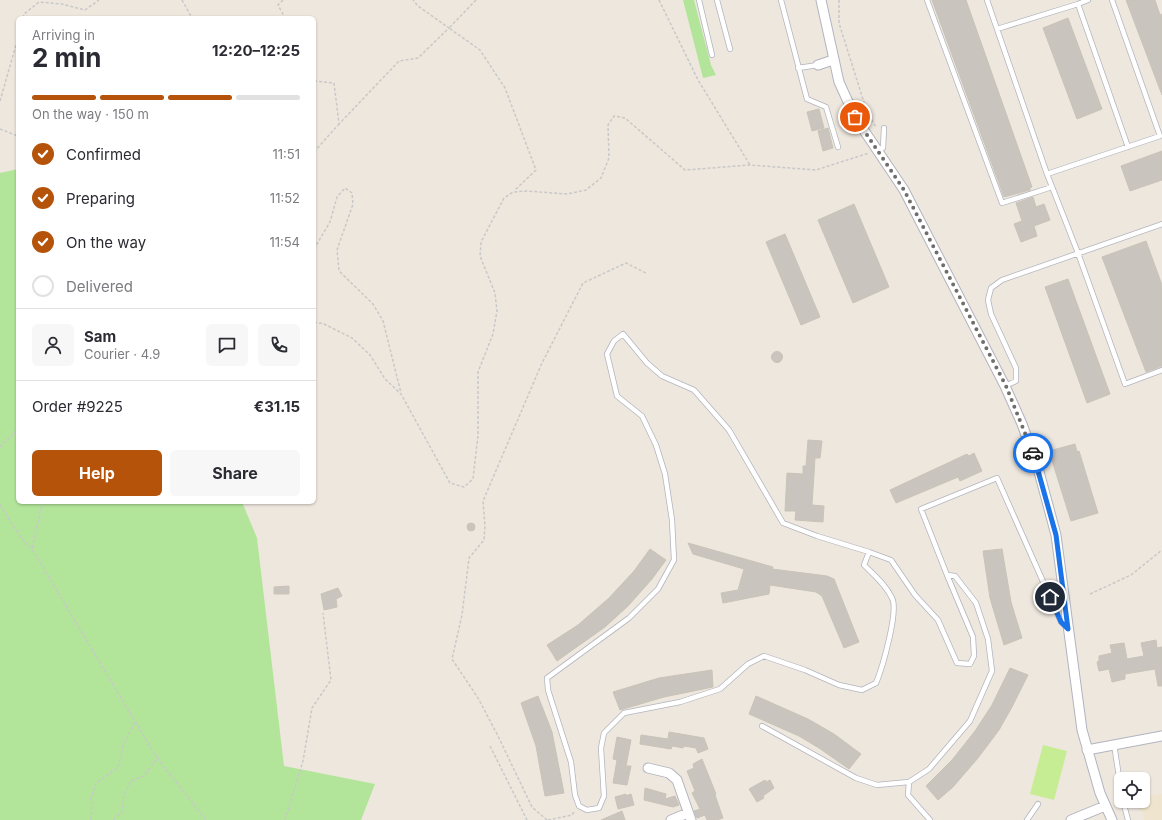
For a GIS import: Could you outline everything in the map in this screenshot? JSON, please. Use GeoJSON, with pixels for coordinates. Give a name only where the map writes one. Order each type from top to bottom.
{"type":"FeatureCollection","features":[{"type":"Feature","properties":{"kind":"street"},"geometry":{"type":"LineString","coordinates":[[821,0],[839,82],[855,117],[904,190],[1006,386],[1038,468],[1056,535],[1082,730],[1105,806],[1112,820]]}},
{"type":"Feature","properties":{"kind":"street"},"geometry":{"type":"LineString","coordinates":[[818,65],[833,60]]}},
{"type":"Feature","properties":{"kind":"street"},"geometry":{"type":"LineString","coordinates":[[1087,750],[1162,736]]}},
{"type":"Feature","properties":{"kind":"street"},"geometry":{"type":"LineString","coordinates":[[648,768],[669,773],[677,780],[690,816],[671,820]]}},
{"type":"Feature","properties":{"kind":"street"},"geometry":{"type":"LineString","coordinates":[[1071,820],[1105,806]]}},
{"type":"Feature","properties":{"kind":"lane"},"geometry":{"type":"LineString","coordinates":[[699,0],[712,55]]}},
{"type":"Feature","properties":{"kind":"lane"},"geometry":{"type":"LineString","coordinates":[[717,0],[730,49]]}},
{"type":"Feature","properties":{"kind":"lane"},"geometry":{"type":"LineString","coordinates":[[781,0],[806,99],[826,107],[838,147]]}},
{"type":"Feature","properties":{"kind":"lane"},"geometry":{"type":"LineString","coordinates":[[927,0],[1002,203],[1052,187]]}},
{"type":"Feature","properties":{"kind":"lane"},"geometry":{"type":"LineString","coordinates":[[987,0],[1047,174],[1078,253],[1125,384],[1162,370]]}},
{"type":"Feature","properties":{"kind":"lane"},"geometry":{"type":"LineString","coordinates":[[997,29],[1088,0]]}},
{"type":"Feature","properties":{"kind":"lane"},"geometry":{"type":"LineString","coordinates":[[1047,174],[1160,136],[1112,0]]}},
{"type":"Feature","properties":{"kind":"lane"},"geometry":{"type":"LineString","coordinates":[[1078,4],[1128,147]]}},
{"type":"Feature","properties":{"kind":"lane"},"geometry":{"type":"LineString","coordinates":[[798,68],[818,65]]}},
{"type":"Feature","properties":{"kind":"lane"},"geometry":{"type":"LineString","coordinates":[[876,150],[883,148],[884,128]]}},
{"type":"Feature","properties":{"kind":"lane"},"geometry":{"type":"LineString","coordinates":[[1006,386],[1016,381],[1016,368],[991,314],[988,300],[991,288],[1002,280],[1162,224]]}},
{"type":"Feature","properties":{"kind":"lane"},"geometry":{"type":"LineString","coordinates":[[869,552],[864,565],[879,579],[893,599],[891,628],[876,683],[862,690],[840,685],[805,670],[764,656],[748,664],[720,689],[680,702],[624,713],[604,733],[601,748],[604,796],[599,808],[587,810],[579,806],[575,795],[571,762],[548,690],[547,678],[629,618],[658,589],[674,560],[672,520],[665,474],[656,445],[642,416],[617,396],[607,354],[614,341],[624,334],[647,363],[662,376],[694,390],[729,430],[783,522],[817,536],[869,552],[891,560],[916,595],[938,620],[957,663],[970,664],[974,656],[973,637],[921,509],[997,478],[1061,622],[1068,629]]}},
{"type":"Feature","properties":{"kind":"lane"},"geometry":{"type":"LineString","coordinates":[[762,726],[856,778],[877,784],[909,782],[929,769],[970,721],[992,671],[988,639],[976,603],[955,576],[947,575]]}},
{"type":"Feature","properties":{"kind":"lane"},"geometry":{"type":"LineString","coordinates":[[1114,744],[1118,772]]}},
{"type":"Feature","properties":{"kind":"lane"},"geometry":{"type":"LineString","coordinates":[[909,782],[908,795],[930,820]]}},
{"type":"Feature","properties":{"kind":"lane"},"geometry":{"type":"LineString","coordinates":[[1027,820],[1038,804]]}},
{"type":"Feature","properties":{"kind":"lane"},"geometry":{"type":"LineString","coordinates":[[1125,808],[1128,820]]}},
{"type":"Feature","properties":{"kind":"path"},"geometry":{"type":"LineString","coordinates":[[24,16],[39,2],[62,4],[85,10],[98,0]]}},
{"type":"Feature","properties":{"kind":"path"},"geometry":{"type":"LineString","coordinates":[[182,0],[191,16]]}},
{"type":"Feature","properties":{"kind":"path"},"geometry":{"type":"LineString","coordinates":[[283,0],[278,5],[284,16]]}},
{"type":"Feature","properties":{"kind":"path"},"geometry":{"type":"LineString","coordinates":[[316,246],[330,222],[337,197],[345,188],[352,193],[353,204],[337,250],[339,271],[373,304],[383,321],[401,394],[450,483],[464,487],[473,479],[478,436],[478,372],[493,334],[497,310],[495,293],[480,256],[481,242],[504,198],[513,192],[536,170],[505,88],[480,50],[413,0]]}},
{"type":"Feature","properties":{"kind":"path"},"geometry":{"type":"LineString","coordinates":[[316,150],[399,61],[418,58],[476,0]]}},
{"type":"Feature","properties":{"kind":"path"},"geometry":{"type":"LineString","coordinates":[[659,0],[698,80],[750,165]]}},
{"type":"Feature","properties":{"kind":"path"},"geometry":{"type":"LineString","coordinates":[[839,0],[839,23],[867,112],[878,130]]}},
{"type":"Feature","properties":{"kind":"path"},"geometry":{"type":"LineString","coordinates":[[0,101],[16,45]]}},
{"type":"Feature","properties":{"kind":"path"},"geometry":{"type":"LineString","coordinates":[[316,81],[334,83],[339,124]]}},
{"type":"Feature","properties":{"kind":"path"},"geometry":{"type":"LineString","coordinates":[[513,192],[526,191],[567,194],[586,190],[601,178],[609,158],[608,125],[614,116],[625,118],[685,170],[750,165],[816,170],[876,150]]}},
{"type":"Feature","properties":{"kind":"path"},"geometry":{"type":"LineString","coordinates":[[0,129],[16,135]]}},
{"type":"Feature","properties":{"kind":"path"},"geometry":{"type":"LineString","coordinates":[[579,806],[572,816],[547,820],[532,807],[498,734],[478,698],[452,659],[462,615],[469,558],[484,540],[485,526],[483,501],[542,363],[583,283],[626,263],[646,273]]}},
{"type":"Feature","properties":{"kind":"path"},"geometry":{"type":"LineString","coordinates":[[316,322],[324,324],[352,338],[370,355],[385,379],[401,394]]}},
{"type":"Feature","properties":{"kind":"path"},"geometry":{"type":"LineString","coordinates":[[0,447],[16,431]]}},
{"type":"Feature","properties":{"kind":"path"},"geometry":{"type":"LineString","coordinates":[[32,549],[41,508],[44,504]]}},
{"type":"Feature","properties":{"kind":"path"},"geometry":{"type":"LineString","coordinates":[[0,505],[19,535],[32,549],[157,758],[206,820]]}},
{"type":"Feature","properties":{"kind":"path"},"geometry":{"type":"LineString","coordinates":[[1090,594],[1130,575],[1162,550]]}},
{"type":"Feature","properties":{"kind":"path"},"geometry":{"type":"LineString","coordinates":[[285,820],[303,761],[312,708],[331,680],[323,613]]}},
{"type":"Feature","properties":{"kind":"path"},"geometry":{"type":"LineString","coordinates":[[92,820],[91,798],[96,783],[117,768],[122,755],[122,748],[135,722]]}},
{"type":"Feature","properties":{"kind":"path"},"geometry":{"type":"LineString","coordinates":[[490,746],[527,820]]}},
{"type":"Feature","properties":{"kind":"path"},"geometry":{"type":"LineString","coordinates":[[113,820],[122,812],[124,795],[131,781],[144,776],[157,758]]}},
{"type":"Feature","properties":{"kind":"shaded area"},"geometry":{"type":"Polygon","coordinates":[[[1162,794],[1162,820],[1144,820],[1143,811],[1139,811],[1138,808],[1150,808],[1150,796],[1162,794]]]}},
{"type":"Feature","properties":{"kind":"green space"},"geometry":{"type":"Polygon","coordinates":[[[683,0],[694,0],[711,65],[716,75],[703,78],[683,0]]]}},
{"type":"Feature","properties":{"kind":"green space"},"geometry":{"type":"Polygon","coordinates":[[[16,169],[16,504],[243,504],[257,538],[284,766],[375,784],[361,820],[0,820],[0,173],[16,169]]]}},
{"type":"Feature","properties":{"kind":"green space"},"geometry":{"type":"Polygon","coordinates":[[[1043,745],[1067,751],[1054,800],[1030,794],[1043,745]]]}},
{"type":"Feature","properties":{"kind":"building"},"geometry":{"type":"Polygon","coordinates":[[[932,0],[966,0],[1032,187],[1030,190],[1004,197],[932,0]]]}},
{"type":"Feature","properties":{"kind":"building"},"geometry":{"type":"Polygon","coordinates":[[[1126,0],[1155,0],[1160,15],[1162,14],[1162,95],[1126,0]]]}},
{"type":"Feature","properties":{"kind":"building"},"geometry":{"type":"Polygon","coordinates":[[[1068,18],[1102,109],[1077,119],[1043,28],[1068,18]]]}},
{"type":"Feature","properties":{"kind":"building"},"geometry":{"type":"Polygon","coordinates":[[[819,109],[824,128],[812,131],[807,112],[819,109]]]}},
{"type":"Feature","properties":{"kind":"building"},"geometry":{"type":"Polygon","coordinates":[[[828,128],[833,148],[823,151],[818,131],[828,128]]]}},
{"type":"Feature","properties":{"kind":"building"},"geometry":{"type":"Polygon","coordinates":[[[1162,151],[1162,180],[1130,191],[1121,166],[1162,151]]]}},
{"type":"Feature","properties":{"kind":"building"},"geometry":{"type":"Polygon","coordinates":[[[1033,197],[1036,207],[1044,204],[1050,220],[1034,226],[1037,236],[1021,242],[1014,224],[1022,221],[1016,203],[1033,197]]]}},
{"type":"Feature","properties":{"kind":"building"},"geometry":{"type":"Polygon","coordinates":[[[854,204],[889,287],[853,303],[818,220],[854,204]]]}},
{"type":"Feature","properties":{"kind":"building"},"geometry":{"type":"Polygon","coordinates":[[[785,234],[820,317],[801,325],[766,242],[785,234]]]}},
{"type":"Feature","properties":{"kind":"building"},"geometry":{"type":"Polygon","coordinates":[[[1146,241],[1162,285],[1162,366],[1146,372],[1102,257],[1146,241]]]}},
{"type":"Feature","properties":{"kind":"building"},"geometry":{"type":"Polygon","coordinates":[[[1068,279],[1110,394],[1087,403],[1045,287],[1068,279]]]}},
{"type":"Feature","properties":{"kind":"building"},"geometry":{"type":"Polygon","coordinates":[[[777,351],[781,353],[783,357],[781,361],[777,363],[773,361],[771,357],[773,353],[777,351]]]}},
{"type":"Feature","properties":{"kind":"building"},"geometry":{"type":"Polygon","coordinates":[[[808,440],[822,441],[820,458],[815,458],[812,505],[824,506],[823,522],[795,520],[796,511],[785,511],[787,473],[803,474],[803,466],[806,466],[808,440]]]}},
{"type":"Feature","properties":{"kind":"building"},"geometry":{"type":"Polygon","coordinates":[[[1075,444],[1077,452],[1079,451],[1098,513],[1071,521],[1049,451],[1075,444]]]}},
{"type":"Feature","properties":{"kind":"building"},"geometry":{"type":"Polygon","coordinates":[[[974,453],[982,471],[960,481],[958,477],[896,503],[890,490],[967,454],[969,456],[974,453]]]}},
{"type":"Feature","properties":{"kind":"building"},"geometry":{"type":"Polygon","coordinates":[[[469,523],[473,523],[475,527],[473,531],[469,531],[467,529],[467,525],[469,523]]]}},
{"type":"Feature","properties":{"kind":"building"},"geometry":{"type":"Polygon","coordinates":[[[688,543],[773,567],[772,569],[827,576],[834,579],[859,642],[844,648],[822,596],[816,592],[770,585],[769,594],[723,603],[721,593],[738,590],[744,569],[693,554],[688,543]]]}},
{"type":"Feature","properties":{"kind":"building"},"geometry":{"type":"Polygon","coordinates":[[[650,549],[666,560],[652,579],[628,606],[605,627],[557,661],[547,645],[578,625],[609,598],[634,571],[650,549]]]}},
{"type":"Feature","properties":{"kind":"building"},"geometry":{"type":"Polygon","coordinates":[[[1002,549],[1011,602],[1022,638],[1004,645],[990,598],[983,551],[1002,549]]]}},
{"type":"Feature","properties":{"kind":"building"},"geometry":{"type":"Polygon","coordinates":[[[289,586],[289,594],[274,594],[274,587],[289,586]]]}},
{"type":"Feature","properties":{"kind":"building"},"geometry":{"type":"Polygon","coordinates":[[[338,588],[342,596],[336,599],[337,607],[324,610],[321,594],[338,588]]]}},
{"type":"Feature","properties":{"kind":"building"},"geometry":{"type":"Polygon","coordinates":[[[1156,640],[1157,648],[1162,647],[1162,686],[1158,686],[1155,669],[1125,674],[1125,679],[1112,682],[1109,669],[1099,671],[1097,662],[1099,661],[1099,656],[1112,653],[1110,645],[1124,643],[1127,659],[1144,656],[1141,643],[1156,640]]]}},
{"type":"Feature","properties":{"kind":"building"},"geometry":{"type":"Polygon","coordinates":[[[1010,668],[1028,675],[1012,707],[999,730],[978,758],[953,787],[938,800],[926,786],[952,760],[975,731],[992,705],[1010,668]]]}},
{"type":"Feature","properties":{"kind":"building"},"geometry":{"type":"Polygon","coordinates":[[[712,670],[713,687],[664,697],[620,710],[613,692],[659,678],[712,670]]]}},
{"type":"Feature","properties":{"kind":"building"},"geometry":{"type":"Polygon","coordinates":[[[538,696],[552,732],[564,793],[545,796],[536,746],[521,703],[538,696]]]}},
{"type":"Feature","properties":{"kind":"building"},"geometry":{"type":"Polygon","coordinates":[[[756,696],[808,719],[834,734],[861,754],[849,769],[799,736],[749,714],[756,696]]]}},
{"type":"Feature","properties":{"kind":"building"},"geometry":{"type":"Polygon","coordinates":[[[669,732],[704,738],[708,749],[698,753],[696,748],[684,746],[683,748],[672,746],[671,749],[640,744],[641,735],[668,739],[669,732]]]}},
{"type":"Feature","properties":{"kind":"building"},"geometry":{"type":"Polygon","coordinates":[[[617,737],[631,740],[626,766],[631,766],[627,785],[613,783],[617,760],[613,759],[617,737]]]}},
{"type":"Feature","properties":{"kind":"building"},"geometry":{"type":"Polygon","coordinates":[[[702,759],[716,794],[715,795],[723,818],[717,820],[707,820],[705,815],[697,818],[694,811],[700,809],[692,793],[695,791],[687,771],[694,768],[693,764],[702,759]]]}},
{"type":"Feature","properties":{"kind":"building"},"geometry":{"type":"Polygon","coordinates":[[[765,780],[766,782],[770,780],[774,788],[763,796],[764,798],[757,802],[749,789],[765,780]]]}},
{"type":"Feature","properties":{"kind":"building"},"geometry":{"type":"Polygon","coordinates":[[[645,788],[666,794],[665,799],[675,796],[679,805],[673,807],[644,800],[645,788]]]}},
{"type":"Feature","properties":{"kind":"building"},"geometry":{"type":"Polygon","coordinates":[[[626,794],[625,796],[631,794],[634,805],[618,809],[615,797],[626,794]]]}},
{"type":"Feature","properties":{"kind":"building"},"geometry":{"type":"Polygon","coordinates":[[[622,811],[625,820],[601,820],[622,811]]]}},
{"type":"Feature","properties":{"kind":"way so far"},"geometry":{"type":"LineString","coordinates":[[855,117],[904,190],[1006,386],[1033,453]]}},
{"type":"Feature","properties":{"kind":"route"},"geometry":{"type":"LineString","coordinates":[[1033,453],[1056,535],[1068,629],[1061,622],[1050,597]]}}]}
